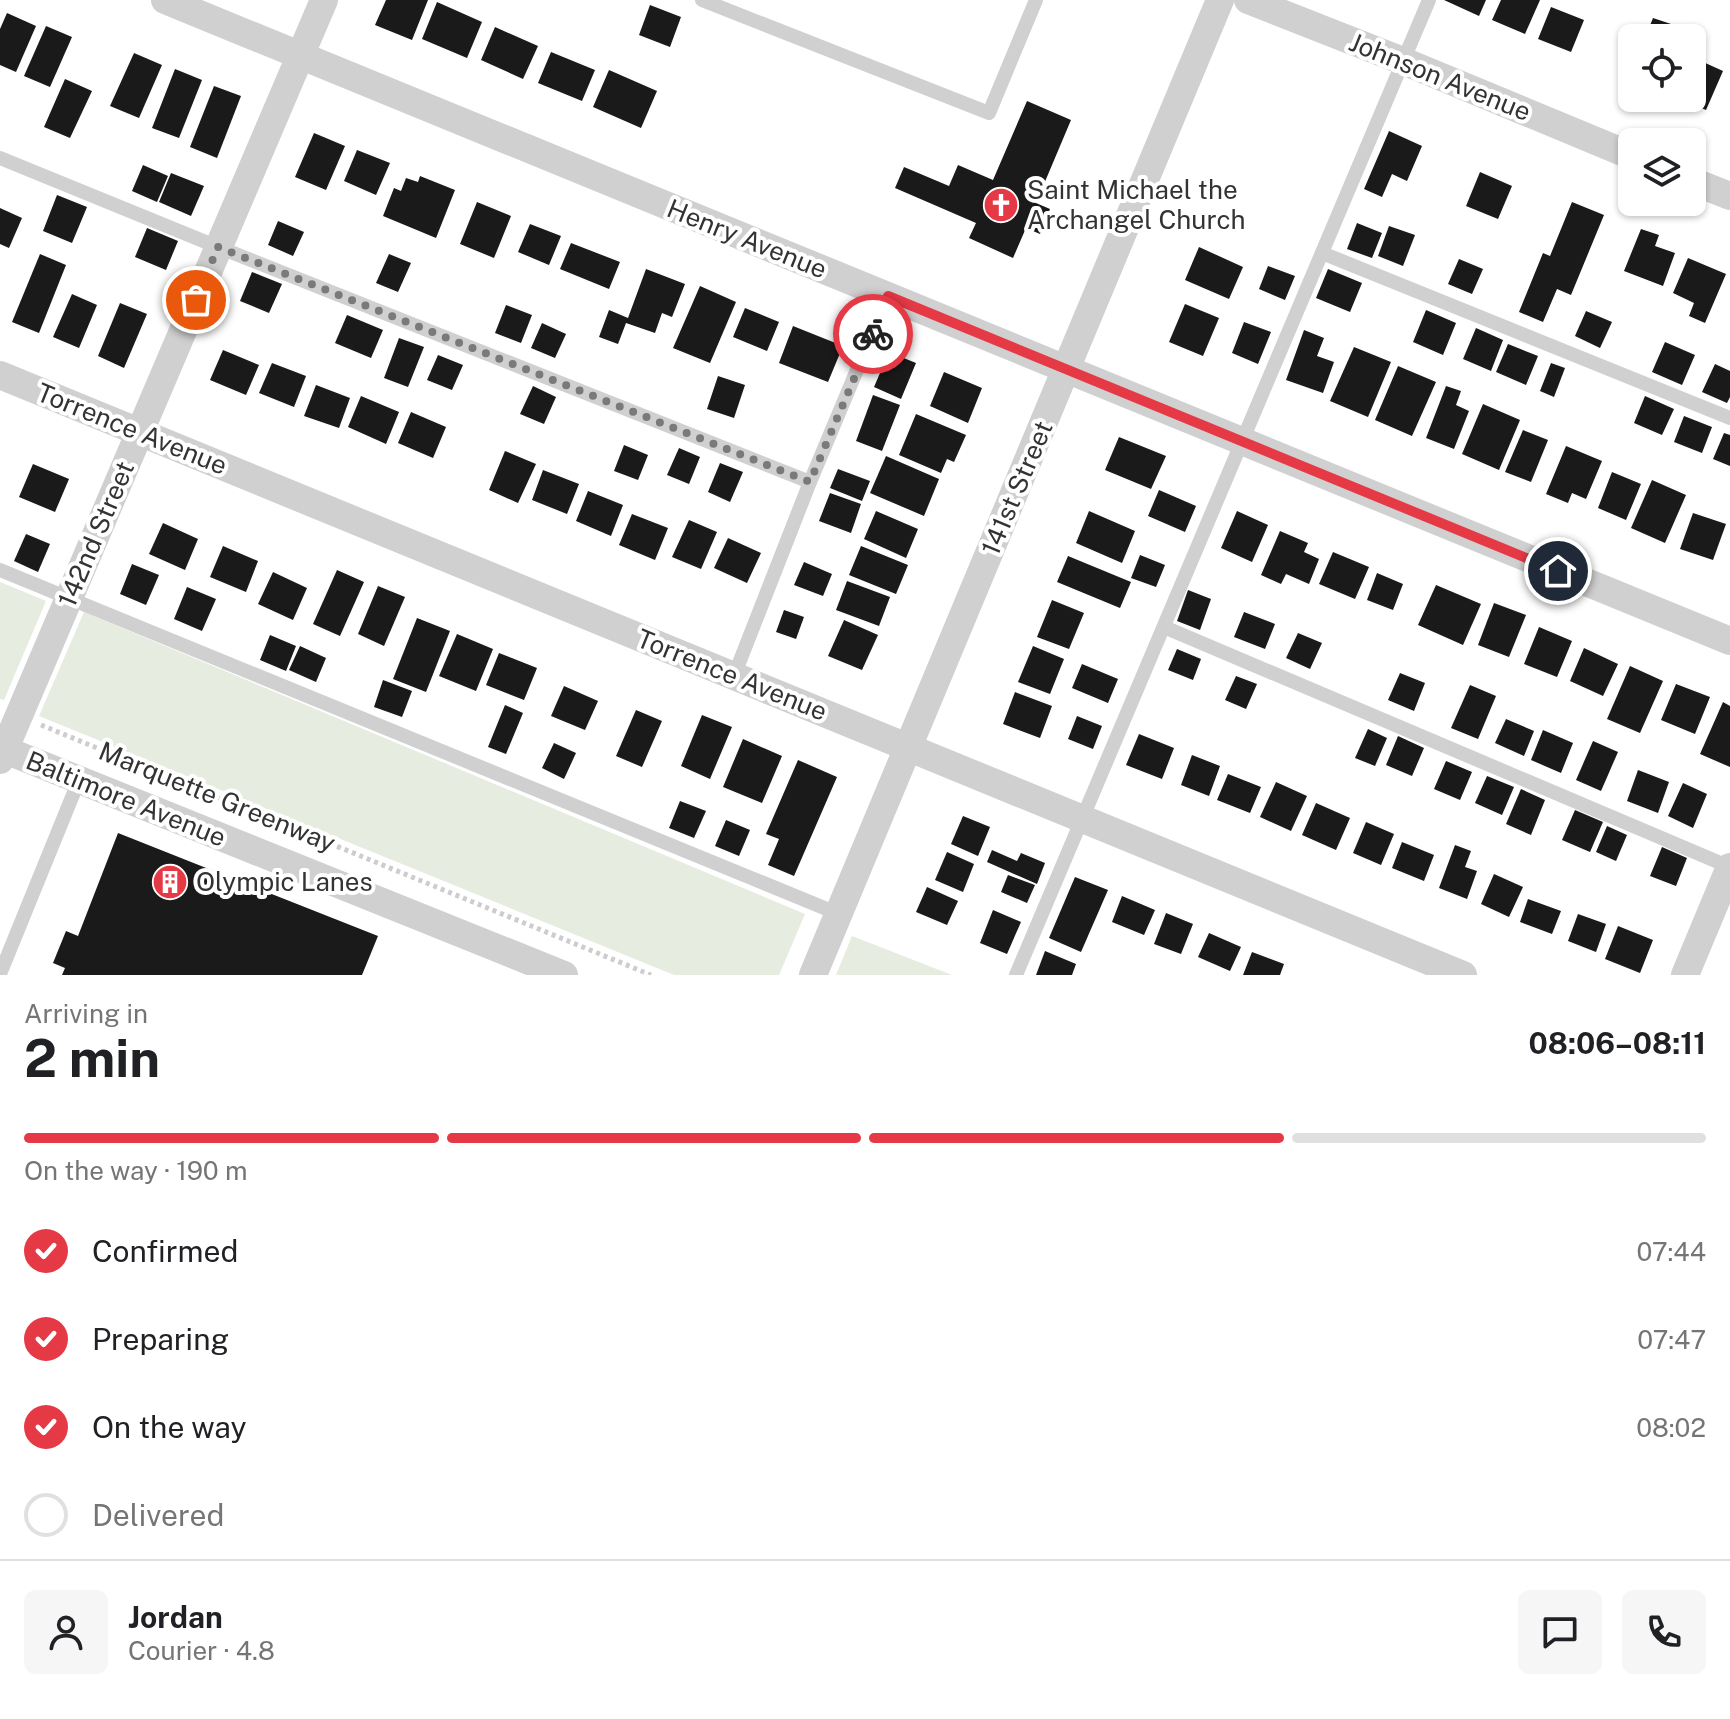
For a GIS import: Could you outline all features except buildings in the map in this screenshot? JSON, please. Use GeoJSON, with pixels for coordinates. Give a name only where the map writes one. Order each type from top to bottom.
{"type":"FeatureCollection","features":[{"type":"Feature","properties":{"kind":"street","name":"Henry Avenue"},"geometry":{"type":"LineString","coordinates":[[165,0],[1730,641]]}},
{"type":"Feature","properties":{"kind":"street","name":"142nd Street"},"geometry":{"type":"LineString","coordinates":[[1,753],[324,0]]}},
{"type":"Feature","properties":{"kind":"street","name":"141st Street"},"geometry":{"type":"LineString","coordinates":[[813,975],[1220,0]]}},
{"type":"Feature","properties":{"kind":"street","name":"Johnson Avenue"},"geometry":{"type":"LineString","coordinates":[[1248,0],[1618,150]]}},
{"type":"Feature","properties":{"kind":"street"},"geometry":{"type":"LineString","coordinates":[[1706,187],[1730,196]]}},
{"type":"Feature","properties":{"kind":"street","name":"Torrence Avenue"},"geometry":{"type":"LineString","coordinates":[[0,375],[1463,975]]}},
{"type":"Feature","properties":{"kind":"street","name":"Baltimore Avenue"},"geometry":{"type":"LineString","coordinates":[[1,753],[79,780],[564,975]]}},
{"type":"Feature","properties":{"kind":"street"},"geometry":{"type":"LineString","coordinates":[[1685,975],[1730,867]]}},
{"type":"Feature","properties":{"kind":"lane"},"geometry":{"type":"LineString","coordinates":[[702,0],[989,113],[1036,0]]}},
{"type":"Feature","properties":{"kind":"lane"},"geometry":{"type":"LineString","coordinates":[[1016,975],[1429,0]]}},
{"type":"Feature","properties":{"kind":"lane"},"geometry":{"type":"LineString","coordinates":[[0,158],[810,482]]}},
{"type":"Feature","properties":{"kind":"lane"},"geometry":{"type":"LineString","coordinates":[[1322,253],[1730,418]]}},
{"type":"Feature","properties":{"kind":"lane"},"geometry":{"type":"LineString","coordinates":[[734,676],[810,482],[888,296]]}},
{"type":"Feature","properties":{"kind":"lane"},"geometry":{"type":"LineString","coordinates":[[0,570],[839,914]]}},
{"type":"Feature","properties":{"kind":"lane"},"geometry":{"type":"LineString","coordinates":[[1164,627],[1730,867]]}},
{"type":"Feature","properties":{"kind":"lane"},"geometry":{"type":"LineString","coordinates":[[0,974],[79,780]]}},
{"type":"Feature","properties":{"kind":"path","name":"Marquette Greenway"},"geometry":{"type":"LineString","coordinates":[[49,728],[651,975]]}},
{"type":"Feature","properties":{"kind":"shaded area"},"geometry":{"type":"Polygon","coordinates":[[[0,582],[46,601],[4,700],[0,699],[0,582]]]}},
{"type":"Feature","properties":{"kind":"shaded area"},"geometry":{"type":"Polygon","coordinates":[[[84,612],[805,914],[779,975],[674,975],[39,716],[84,612]]]}},
{"type":"Feature","properties":{"kind":"shaded area"},"geometry":{"type":"Polygon","coordinates":[[[852,936],[952,975],[836,975],[852,936]]]}},
{"type":"Feature","properties":{"kind":"way so far"},"geometry":{"type":"LineString","coordinates":[[196,300],[218,247],[810,482],[873,334]]}},
{"type":"Feature","properties":{"kind":"place","name":"Saint Michael the Archangel Church"},"geometry":{"type":"Point","coordinates":[1001,205]}},
{"type":"Feature","properties":{"kind":"place","name":"Olympic Lanes"},"geometry":{"type":"Point","coordinates":[170,882]}},
{"type":"Feature","properties":{"kind":"route"},"geometry":{"type":"LineString","coordinates":[[873,334],[888,296],[1558,571]]}}]}
